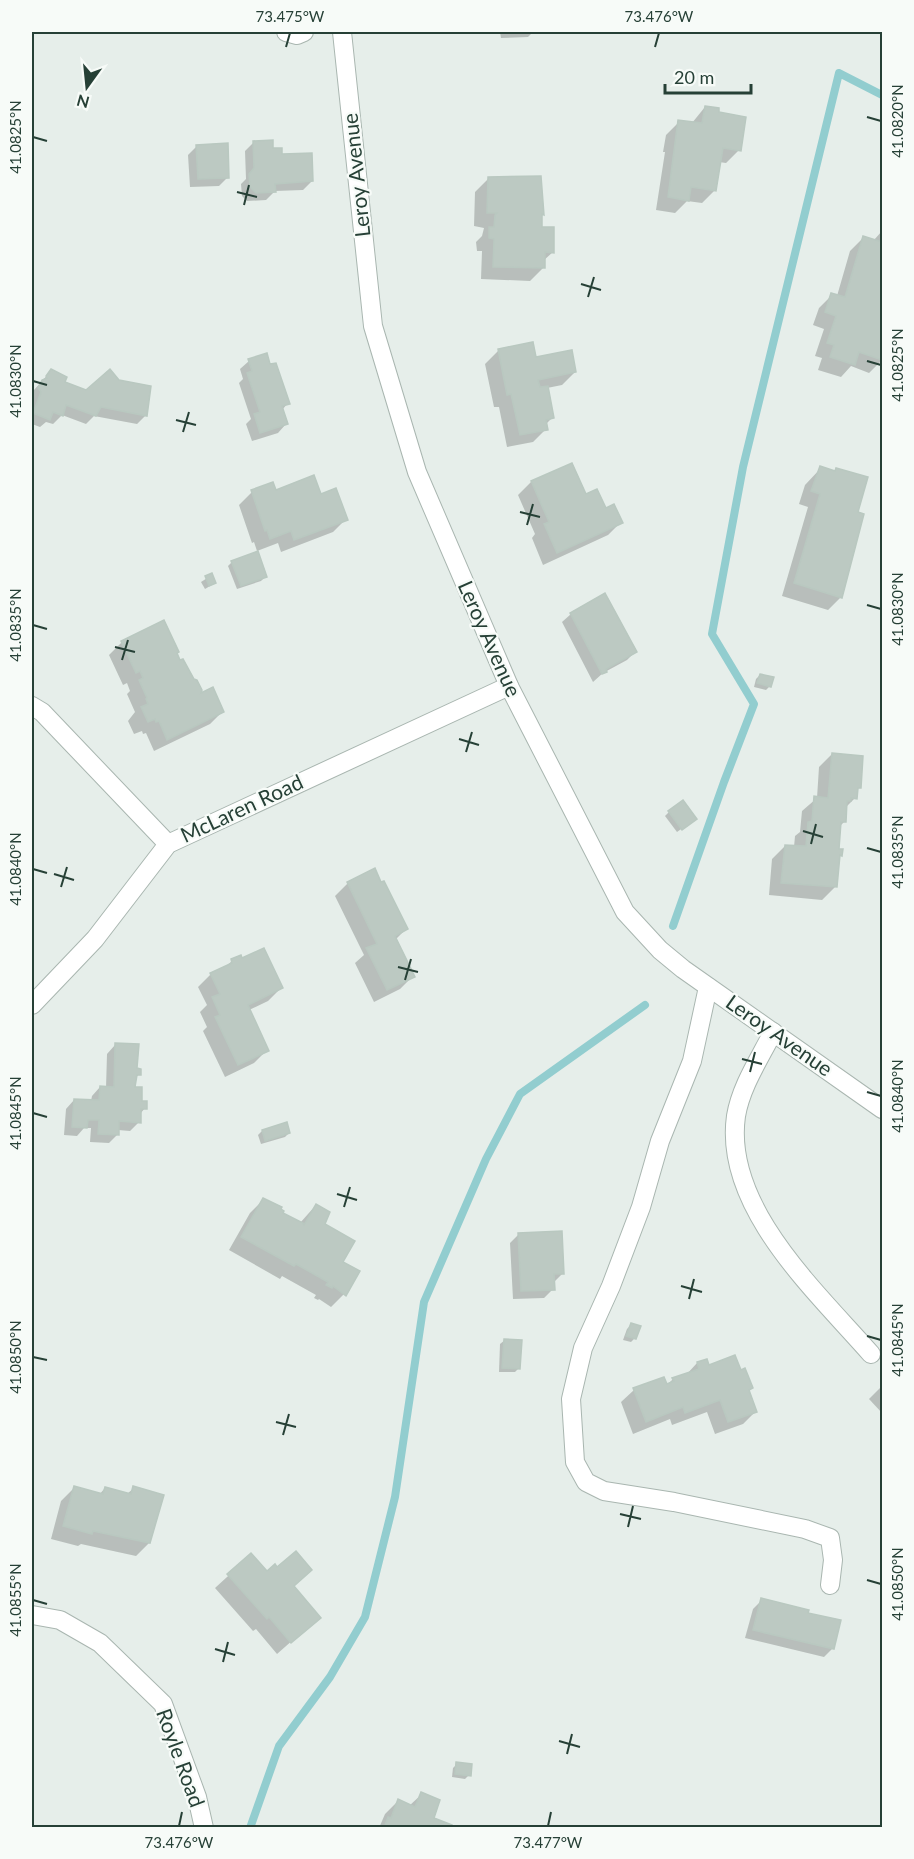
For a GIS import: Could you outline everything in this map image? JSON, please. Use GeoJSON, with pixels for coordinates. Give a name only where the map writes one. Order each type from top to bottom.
{"type":"FeatureCollection","features":[{"type":"Feature","properties":{"kind":"street"},"geometry":{"type":"LineString","coordinates":[[286,32],[297,34],[304,32]]}},
{"type":"Feature","properties":{"kind":"street","name":"Leroy Avenue"},"geometry":{"type":"LineString","coordinates":[[342,32],[373,326],[417,472],[509,686],[625,912],[660,950],[708,987],[882,1108]]}},
{"type":"Feature","properties":{"kind":"street","name":"McLaren Road"},"geometry":{"type":"LineString","coordinates":[[32,1005],[95,939],[168,844],[509,686]]}},
{"type":"Feature","properties":{"kind":"street"},"geometry":{"type":"LineString","coordinates":[[32,706],[42,712],[168,844]]}},
{"type":"Feature","properties":{"kind":"street"},"geometry":{"type":"LineString","coordinates":[[708,987],[692,1061],[660,1141],[641,1207],[583,1348],[571,1399],[575,1462],[586,1482],[604,1491],[674,1502],[805,1529],[830,1538],[833,1560],[830,1585]]}},
{"type":"Feature","properties":{"kind":"street"},"geometry":{"type":"LineString","coordinates":[[773,1032],[749,1078],[736,1115],[736,1139],[741,1174],[751,1201],[779,1248],[871,1354]]}},
{"type":"Feature","properties":{"kind":"street","name":"Royle Road"},"geometry":{"type":"LineString","coordinates":[[32,1615],[60,1620],[100,1643],[163,1704],[197,1797],[204,1827]]}},
{"type":"Feature","properties":{"kind":"building"},"geometry":{"type":"Polygon","coordinates":[[[705,106],[719,108],[719,112],[746,117],[741,151],[723,148],[716,191],[691,187],[689,201],[668,197],[678,120],[702,123],[705,106]]]}},
{"type":"Feature","properties":{"kind":"building"},"geometry":{"type":"Polygon","coordinates":[[[273,140],[273,148],[282,148],[282,154],[312,153],[313,181],[275,184],[276,192],[256,193],[250,187],[249,174],[254,168],[253,141],[273,140]]]}},
{"type":"Feature","properties":{"kind":"building"},"geometry":{"type":"Polygon","coordinates":[[[228,143],[229,178],[198,179],[196,145],[228,143]]]}},
{"type":"Feature","properties":{"kind":"building"},"geometry":{"type":"Polygon","coordinates":[[[541,176],[544,215],[542,214],[542,227],[554,227],[554,253],[545,252],[545,268],[493,267],[494,239],[489,238],[489,227],[494,227],[497,213],[487,213],[488,177],[541,176]]]}},
{"type":"Feature","properties":{"kind":"building"},"geometry":{"type":"Polygon","coordinates":[[[863,236],[882,242],[882,360],[859,352],[855,365],[830,357],[834,345],[827,343],[836,316],[825,312],[831,293],[845,297],[863,236]]]}},
{"type":"Feature","properties":{"kind":"building"},"geometry":{"type":"Polygon","coordinates":[[[533,342],[536,357],[572,350],[576,372],[538,380],[540,387],[548,386],[554,418],[546,420],[548,430],[520,435],[511,394],[507,395],[498,349],[533,342]]]}},
{"type":"Feature","properties":{"kind":"building"},"geometry":{"type":"Polygon","coordinates":[[[267,353],[270,364],[276,363],[290,404],[282,406],[288,424],[260,433],[254,414],[260,412],[247,373],[252,371],[248,359],[267,353]]]}},
{"type":"Feature","properties":{"kind":"building"},"geometry":{"type":"Polygon","coordinates":[[[51,369],[67,377],[65,382],[86,390],[110,369],[119,380],[151,386],[147,416],[101,407],[96,416],[66,405],[63,416],[53,412],[50,420],[33,413],[41,392],[38,388],[51,369]]]}},
{"type":"Feature","properties":{"kind":"building"},"geometry":{"type":"Polygon","coordinates":[[[572,463],[586,494],[597,489],[606,508],[614,504],[623,523],[557,553],[544,524],[549,522],[531,481],[572,463]]]}},
{"type":"Feature","properties":{"kind":"building"},"geometry":{"type":"Polygon","coordinates":[[[820,466],[868,477],[858,512],[864,514],[842,598],[794,583],[820,494],[811,491],[820,466]]]}},
{"type":"Feature","properties":{"kind":"building"},"geometry":{"type":"Polygon","coordinates":[[[314,475],[321,494],[336,488],[348,520],[294,540],[291,531],[270,539],[251,490],[273,482],[276,490],[314,475]]]}},
{"type":"Feature","properties":{"kind":"building"},"geometry":{"type":"Polygon","coordinates":[[[258,551],[267,577],[241,586],[231,561],[258,551]]]}},
{"type":"Feature","properties":{"kind":"building"},"geometry":{"type":"Polygon","coordinates":[[[212,573],[216,583],[209,586],[205,576],[212,573]]]}},
{"type":"Feature","properties":{"kind":"building"},"geometry":{"type":"Polygon","coordinates":[[[605,593],[637,652],[606,669],[607,672],[602,674],[570,613],[605,593]]]}},
{"type":"Feature","properties":{"kind":"building"},"geometry":{"type":"Polygon","coordinates":[[[164,620],[179,652],[177,653],[180,660],[183,659],[194,679],[197,680],[202,690],[201,693],[213,687],[224,712],[167,740],[159,721],[156,722],[155,719],[148,722],[141,707],[148,704],[139,680],[143,678],[140,671],[136,673],[121,641],[164,620]]]}},
{"type":"Feature","properties":{"kind":"building"},"geometry":{"type":"Polygon","coordinates":[[[760,674],[774,677],[771,687],[757,683],[760,674]]]}},
{"type":"Feature","properties":{"kind":"building"},"geometry":{"type":"Polygon","coordinates":[[[832,753],[863,756],[861,788],[858,788],[857,799],[851,798],[851,801],[847,801],[846,822],[841,822],[839,849],[843,849],[842,856],[840,855],[837,887],[781,883],[785,845],[806,846],[808,822],[812,821],[814,796],[828,798],[832,753]]]}},
{"type":"Feature","properties":{"kind":"building"},"geometry":{"type":"Polygon","coordinates":[[[683,800],[697,819],[682,830],[668,811],[683,800]]]}},
{"type":"Feature","properties":{"kind":"building"},"geometry":{"type":"Polygon","coordinates":[[[375,868],[408,929],[395,936],[415,977],[387,990],[366,948],[377,944],[347,882],[375,868]]]}},
{"type":"Feature","properties":{"kind":"building"},"geometry":{"type":"Polygon","coordinates":[[[264,948],[283,988],[248,1005],[269,1051],[238,1065],[215,1017],[220,1015],[212,997],[220,994],[210,973],[232,963],[231,959],[241,955],[242,958],[264,948]]]}},
{"type":"Feature","properties":{"kind":"building"},"geometry":{"type":"Polygon","coordinates":[[[115,1043],[139,1044],[137,1068],[141,1069],[141,1075],[137,1075],[135,1087],[142,1087],[142,1101],[147,1101],[147,1109],[141,1109],[141,1123],[119,1121],[119,1135],[98,1134],[99,1120],[88,1120],[87,1128],[72,1127],[74,1099],[99,1100],[100,1086],[114,1087],[115,1043]]]}},
{"type":"Feature","properties":{"kind":"building"},"geometry":{"type":"Polygon","coordinates":[[[287,1122],[290,1133],[265,1141],[262,1130],[287,1122]]]}},
{"type":"Feature","properties":{"kind":"building"},"geometry":{"type":"Polygon","coordinates":[[[263,1198],[282,1207],[283,1213],[304,1225],[316,1204],[330,1212],[325,1224],[355,1241],[343,1262],[360,1271],[346,1296],[333,1286],[332,1288],[326,1285],[328,1282],[296,1264],[294,1266],[241,1237],[263,1198]]]}},
{"type":"Feature","properties":{"kind":"building"},"geometry":{"type":"Polygon","coordinates":[[[562,1231],[564,1274],[554,1274],[555,1290],[521,1291],[518,1233],[562,1231]]]}},
{"type":"Feature","properties":{"kind":"building"},"geometry":{"type":"Polygon","coordinates":[[[631,1323],[641,1326],[636,1339],[626,1336],[631,1323]]]}},
{"type":"Feature","properties":{"kind":"building"},"geometry":{"type":"Polygon","coordinates":[[[504,1339],[522,1340],[520,1369],[502,1368],[504,1339]]]}},
{"type":"Feature","properties":{"kind":"building"},"geometry":{"type":"Polygon","coordinates":[[[735,1355],[741,1370],[745,1368],[753,1388],[749,1390],[757,1412],[728,1422],[720,1400],[685,1413],[683,1407],[646,1422],[633,1388],[664,1377],[667,1384],[674,1381],[672,1378],[699,1369],[697,1362],[707,1359],[709,1365],[735,1355]]]}},
{"type":"Feature","properties":{"kind":"building"},"geometry":{"type":"Polygon","coordinates":[[[74,1486],[103,1494],[105,1487],[131,1494],[133,1486],[164,1495],[150,1543],[93,1531],[92,1534],[63,1526],[74,1486]]]}},
{"type":"Feature","properties":{"kind":"building"},"geometry":{"type":"Polygon","coordinates":[[[296,1551],[312,1570],[294,1586],[321,1618],[291,1643],[227,1574],[251,1553],[267,1571],[275,1564],[277,1567],[296,1551]]]}},
{"type":"Feature","properties":{"kind":"building"},"geometry":{"type":"Polygon","coordinates":[[[761,1598],[809,1610],[808,1613],[841,1620],[834,1649],[753,1630],[761,1598]]]}},
{"type":"Feature","properties":{"kind":"building"},"geometry":{"type":"Polygon","coordinates":[[[456,1762],[472,1764],[471,1776],[455,1774],[456,1762]]]}},
{"type":"Feature","properties":{"kind":"building"},"geometry":{"type":"Polygon","coordinates":[[[421,1792],[440,1800],[434,1818],[452,1825],[451,1828],[384,1828],[388,1817],[391,1818],[398,1799],[415,1807],[421,1792]]]}},
{"type":"Feature","properties":{"kind":"waterway"},"geometry":{"type":"LineString","coordinates":[[673,926],[754,704],[712,634],[743,467],[839,73],[882,95]]}},
{"type":"Feature","properties":{"kind":"waterway"},"geometry":{"type":"LineString","coordinates":[[250,1828],[279,1746],[330,1677],[365,1617],[395,1497],[424,1302],[486,1159],[520,1094],[645,1005]]}}]}
